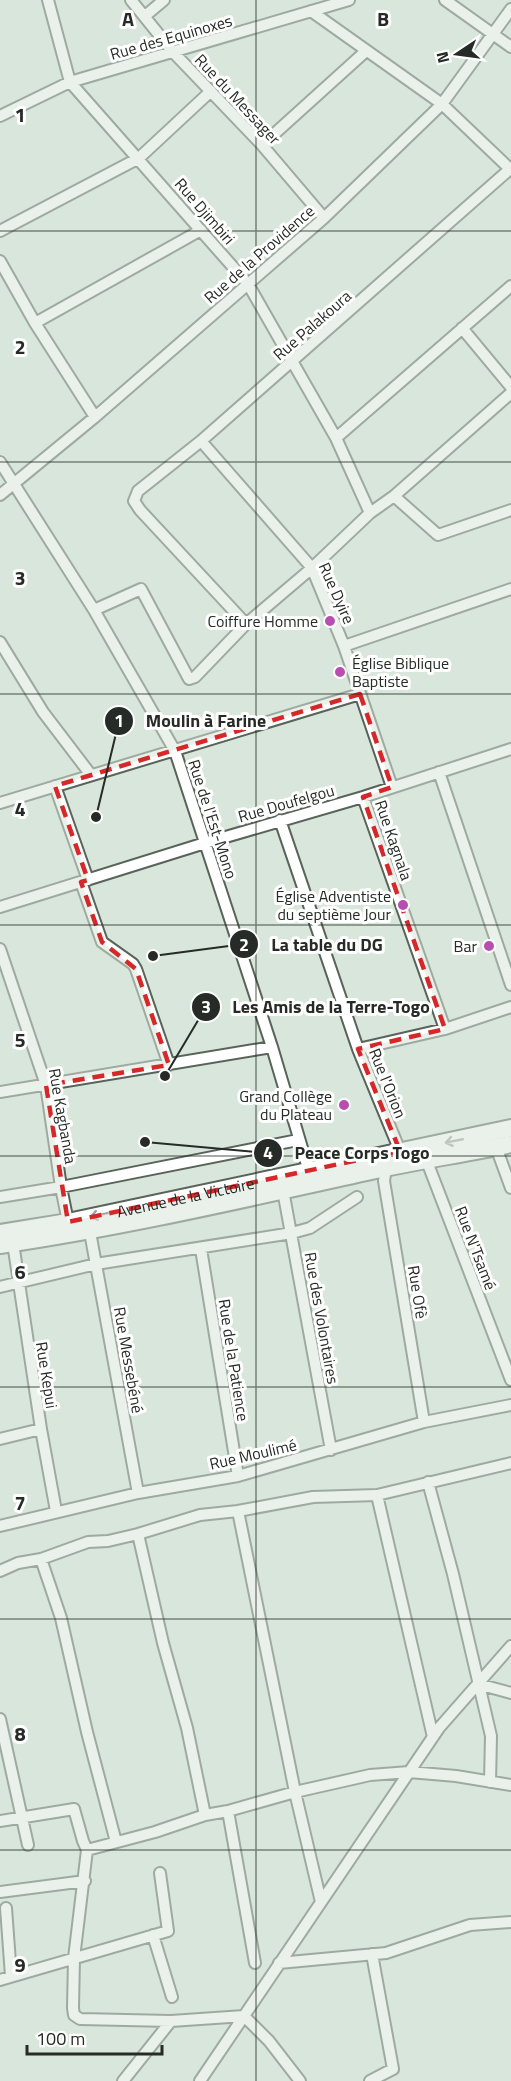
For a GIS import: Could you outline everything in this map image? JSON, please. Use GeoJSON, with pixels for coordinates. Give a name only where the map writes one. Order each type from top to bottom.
{"type":"FeatureCollection","features":[{"type":"Feature","properties":{"kind":"highway","name":"Avenue de la Victoire"},"geometry":{"type":"LineString","coordinates":[[310,1178],[400,1151],[511,1128]]}},
{"type":"Feature","properties":{"kind":"highway","name":"Avenue de la Victoire"},"geometry":{"type":"LineString","coordinates":[[4,1240],[90,1232],[310,1178],[386,1168],[503,1145]]}},
{"type":"Feature","properties":{"kind":"highway","name":"Avenue de la Victoire"},"geometry":{"type":"LineString","coordinates":[[4,1240],[68,1222],[282,1184]]}},
{"type":"Feature","properties":{"kind":"street","name":"Rue Djimbiri"},"geometry":{"type":"LineString","coordinates":[[48,0],[70,82],[248,284],[336,438],[370,513]]}},
{"type":"Feature","properties":{"kind":"street","name":"Rue du Messager"},"geometry":{"type":"LineString","coordinates":[[131,0],[172,52],[262,145],[324,218]]}},
{"type":"Feature","properties":{"kind":"street"},"geometry":{"type":"LineString","coordinates":[[145,16],[164,0]]}},
{"type":"Feature","properties":{"kind":"street","name":"Rue des Equinoxes"},"geometry":{"type":"LineString","coordinates":[[0,116],[70,82],[311,11],[326,3],[349,0]]}},
{"type":"Feature","properties":{"kind":"street"},"geometry":{"type":"LineString","coordinates":[[445,0],[511,47]]}},
{"type":"Feature","properties":{"kind":"street","name":"Rue de la Providence"},"geometry":{"type":"LineString","coordinates":[[0,495],[95,417],[324,218],[442,104],[511,9]]}},
{"type":"Feature","properties":{"kind":"street"},"geometry":{"type":"LineString","coordinates":[[311,11],[442,104],[511,170]]}},
{"type":"Feature","properties":{"kind":"street"},"geometry":{"type":"LineString","coordinates":[[262,145],[366,51]]}},
{"type":"Feature","properties":{"kind":"street"},"geometry":{"type":"LineString","coordinates":[[0,231],[139,158],[211,91]]}},
{"type":"Feature","properties":{"kind":"street","name":"Rue Palakoura"},"geometry":{"type":"LineString","coordinates":[[246,624],[140,510],[134,501],[138,491],[201,441],[511,170]]}},
{"type":"Feature","properties":{"kind":"street"},"geometry":{"type":"LineString","coordinates":[[35,322],[201,230]]}},
{"type":"Feature","properties":{"kind":"street"},"geometry":{"type":"LineString","coordinates":[[0,261],[35,322],[95,417]]}},
{"type":"Feature","properties":{"kind":"street"},"geometry":{"type":"LineString","coordinates":[[336,438],[511,286]]}},
{"type":"Feature","properties":{"kind":"street"},"geometry":{"type":"LineString","coordinates":[[462,328],[511,387]]}},
{"type":"Feature","properties":{"kind":"street"},"geometry":{"type":"LineString","coordinates":[[94,610],[141,589],[189,679],[195,677],[246,624],[312,568],[370,513],[394,496],[511,393]]}},
{"type":"Feature","properties":{"kind":"street","name":"Rue Dyire"},"geometry":{"type":"LineString","coordinates":[[201,441],[312,568],[344,646],[392,787]]}},
{"type":"Feature","properties":{"kind":"street","name":"Rue de l'Est-Mono"},"geometry":{"type":"LineString","coordinates":[[0,462],[94,610],[175,751],[272,1047],[310,1178]]}},
{"type":"Feature","properties":{"kind":"street"},"geometry":{"type":"LineString","coordinates":[[394,496],[438,535],[511,510]]}},
{"type":"Feature","properties":{"kind":"street"},"geometry":{"type":"LineString","coordinates":[[344,646],[511,590]]}},
{"type":"Feature","properties":{"kind":"street"},"geometry":{"type":"LineString","coordinates":[[0,642],[43,712],[91,775]]}},
{"type":"Feature","properties":{"kind":"street"},"geometry":{"type":"LineString","coordinates":[[0,803],[360,694]]}},
{"type":"Feature","properties":{"kind":"street","name":"Rue Doufelgou"},"geometry":{"type":"LineString","coordinates":[[0,908],[511,749]]}},
{"type":"Feature","properties":{"kind":"street"},"geometry":{"type":"LineString","coordinates":[[439,771],[511,985]]}},
{"type":"Feature","properties":{"kind":"street"},"geometry":{"type":"LineString","coordinates":[[56,786],[102,942],[133,964],[136,969],[169,1065]]}},
{"type":"Feature","properties":{"kind":"street","name":"Rue Kagnala"},"geometry":{"type":"LineString","coordinates":[[363,796],[445,1029]]}},
{"type":"Feature","properties":{"kind":"street","name":"Rue l'Orion"},"geometry":{"type":"LineString","coordinates":[[280,820],[358,1049],[400,1151]]}},
{"type":"Feature","properties":{"kind":"street","name":"Rue Kagbanda"},"geometry":{"type":"LineString","coordinates":[[0,949],[46,1085],[68,1222]]}},
{"type":"Feature","properties":{"kind":"street"},"geometry":{"type":"LineString","coordinates":[[358,1049],[445,1029],[511,1007]]}},
{"type":"Feature","properties":{"kind":"street"},"geometry":{"type":"LineString","coordinates":[[0,1092],[272,1047]]}},
{"type":"Feature","properties":{"kind":"street"},"geometry":{"type":"LineString","coordinates":[[0,1197],[298,1140]]}},
{"type":"Feature","properties":{"kind":"street"},"geometry":{"type":"LineString","coordinates":[[503,1145],[511,1188]]}},
{"type":"Feature","properties":{"kind":"street","name":"Rue N'Tsamé"},"geometry":{"type":"LineString","coordinates":[[426,1159],[511,1380]]}},
{"type":"Feature","properties":{"kind":"street","name":"Rue Ofè"},"geometry":{"type":"LineString","coordinates":[[386,1168],[384,1181],[424,1422]]}},
{"type":"Feature","properties":{"kind":"street","name":"Rue des Volontaires"},"geometry":{"type":"LineString","coordinates":[[282,1184],[331,1450]]}},
{"type":"Feature","properties":{"kind":"street"},"geometry":{"type":"LineString","coordinates":[[0,1287],[96,1264],[292,1233],[310,1228],[357,1197]]}},
{"type":"Feature","properties":{"kind":"street","name":"Rue Messebéné"},"geometry":{"type":"LineString","coordinates":[[90,1232],[138,1493]]}},
{"type":"Feature","properties":{"kind":"street","name":"Rue Kepui"},"geometry":{"type":"LineString","coordinates":[[4,1240],[18,1283],[56,1512]]}},
{"type":"Feature","properties":{"kind":"street","name":"Rue de la Patience"},"geometry":{"type":"LineString","coordinates":[[201,1249],[238,1476]]}},
{"type":"Feature","properties":{"kind":"street","name":"Rue Moulimé"},"geometry":{"type":"LineString","coordinates":[[0,1526],[138,1493],[238,1476],[424,1422],[511,1405]]}},
{"type":"Feature","properties":{"kind":"street"},"geometry":{"type":"LineString","coordinates":[[0,1439],[41,1429]]}},
{"type":"Feature","properties":{"kind":"street"},"geometry":{"type":"LineString","coordinates":[[0,1571],[18,1563],[41,1559],[88,1542],[108,1541],[138,1534],[200,1515],[238,1511],[313,1497],[377,1495],[509,1464],[511,1476]]}},
{"type":"Feature","properties":{"kind":"street"},"geometry":{"type":"LineString","coordinates":[[428,1482],[453,1574],[491,1736],[490,1782]]}},
{"type":"Feature","properties":{"kind":"street"},"geometry":{"type":"LineString","coordinates":[[377,1495],[433,1737]]}},
{"type":"Feature","properties":{"kind":"street"},"geometry":{"type":"LineString","coordinates":[[238,1511],[295,1792],[321,1902]]}},
{"type":"Feature","properties":{"kind":"street"},"geometry":{"type":"LineString","coordinates":[[138,1534],[163,1643],[188,1728],[205,1815]]}},
{"type":"Feature","properties":{"kind":"street"},"geometry":{"type":"LineString","coordinates":[[41,1559],[61,1618],[87,1732],[116,1842]]}},
{"type":"Feature","properties":{"kind":"street"},"geometry":{"type":"LineString","coordinates":[[200,2081],[433,1737],[511,1646]]}},
{"type":"Feature","properties":{"kind":"street"},"geometry":{"type":"LineString","coordinates":[[478,1684],[511,1694]]}},
{"type":"Feature","properties":{"kind":"street"},"geometry":{"type":"LineString","coordinates":[[0,1719],[28,1845]]}},
{"type":"Feature","properties":{"kind":"street"},"geometry":{"type":"LineString","coordinates":[[87,1850],[155,1832],[205,1815],[370,1775],[409,1772],[511,1785]]}},
{"type":"Feature","properties":{"kind":"street"},"geometry":{"type":"LineString","coordinates":[[0,1821],[74,1809],[82,1842],[87,1850],[74,1958],[74,2015],[80,2019],[171,2021],[244,2016]]}},
{"type":"Feature","properties":{"kind":"street"},"geometry":{"type":"LineString","coordinates":[[228,1811],[255,1963]]}},
{"type":"Feature","properties":{"kind":"street"},"geometry":{"type":"LineString","coordinates":[[6,1908],[5,1978],[165,1932],[168,1928],[160,1873]]}},
{"type":"Feature","properties":{"kind":"street"},"geometry":{"type":"LineString","coordinates":[[0,1892],[84,1881]]}},
{"type":"Feature","properties":{"kind":"street"},"geometry":{"type":"LineString","coordinates":[[279,1963],[386,1953],[470,1925],[511,1922]]}},
{"type":"Feature","properties":{"kind":"street"},"geometry":{"type":"LineString","coordinates":[[153,1935],[172,1997]]}},
{"type":"Feature","properties":{"kind":"street"},"geometry":{"type":"LineString","coordinates":[[370,2081],[393,2069],[372,1954]]}},
{"type":"Feature","properties":{"kind":"street"},"geometry":{"type":"LineString","coordinates":[[244,2016],[268,2041],[300,2081]]}},
{"type":"Feature","properties":{"kind":"street"},"geometry":{"type":"LineString","coordinates":[[123,2081],[171,2021]]}},
{"type":"Feature","properties":{"kind":"highlighted area"},"geometry":{"type":"Polygon","coordinates":[[[360,694],[392,787],[363,797],[445,1029],[358,1049],[400,1151],[68,1222],[46,1085],[169,1065],[136,969],[102,942],[81,882],[88,880],[55,786],[360,694]]]}},
{"type":"Feature","properties":{"kind":"place","name":"Coiffure Homme"},"geometry":{"type":"Point","coordinates":[330,621]}},
{"type":"Feature","properties":{"kind":"place","name":"Église Biblique Baptiste"},"geometry":{"type":"Point","coordinates":[340,672]}},
{"type":"Feature","properties":{"kind":"place","name":"Moulin à Farine"},"geometry":{"type":"Point","coordinates":[96,817]}},
{"type":"Feature","properties":{"kind":"place","name":"Église Adventiste du septième Jour"},"geometry":{"type":"Point","coordinates":[403,905]}},
{"type":"Feature","properties":{"kind":"place","name":"Bar"},"geometry":{"type":"Point","coordinates":[489,946]}},
{"type":"Feature","properties":{"kind":"place","name":"La table du DG"},"geometry":{"type":"Point","coordinates":[153,956]}},
{"type":"Feature","properties":{"kind":"place","name":"Les Amis de la Terre-Togo"},"geometry":{"type":"Point","coordinates":[165,1076]}},
{"type":"Feature","properties":{"kind":"place","name":"Grand Collège du Plateau"},"geometry":{"type":"Point","coordinates":[344,1105]}},
{"type":"Feature","properties":{"kind":"place","name":"Peace Corps Togo"},"geometry":{"type":"Point","coordinates":[145,1142]}}]}
